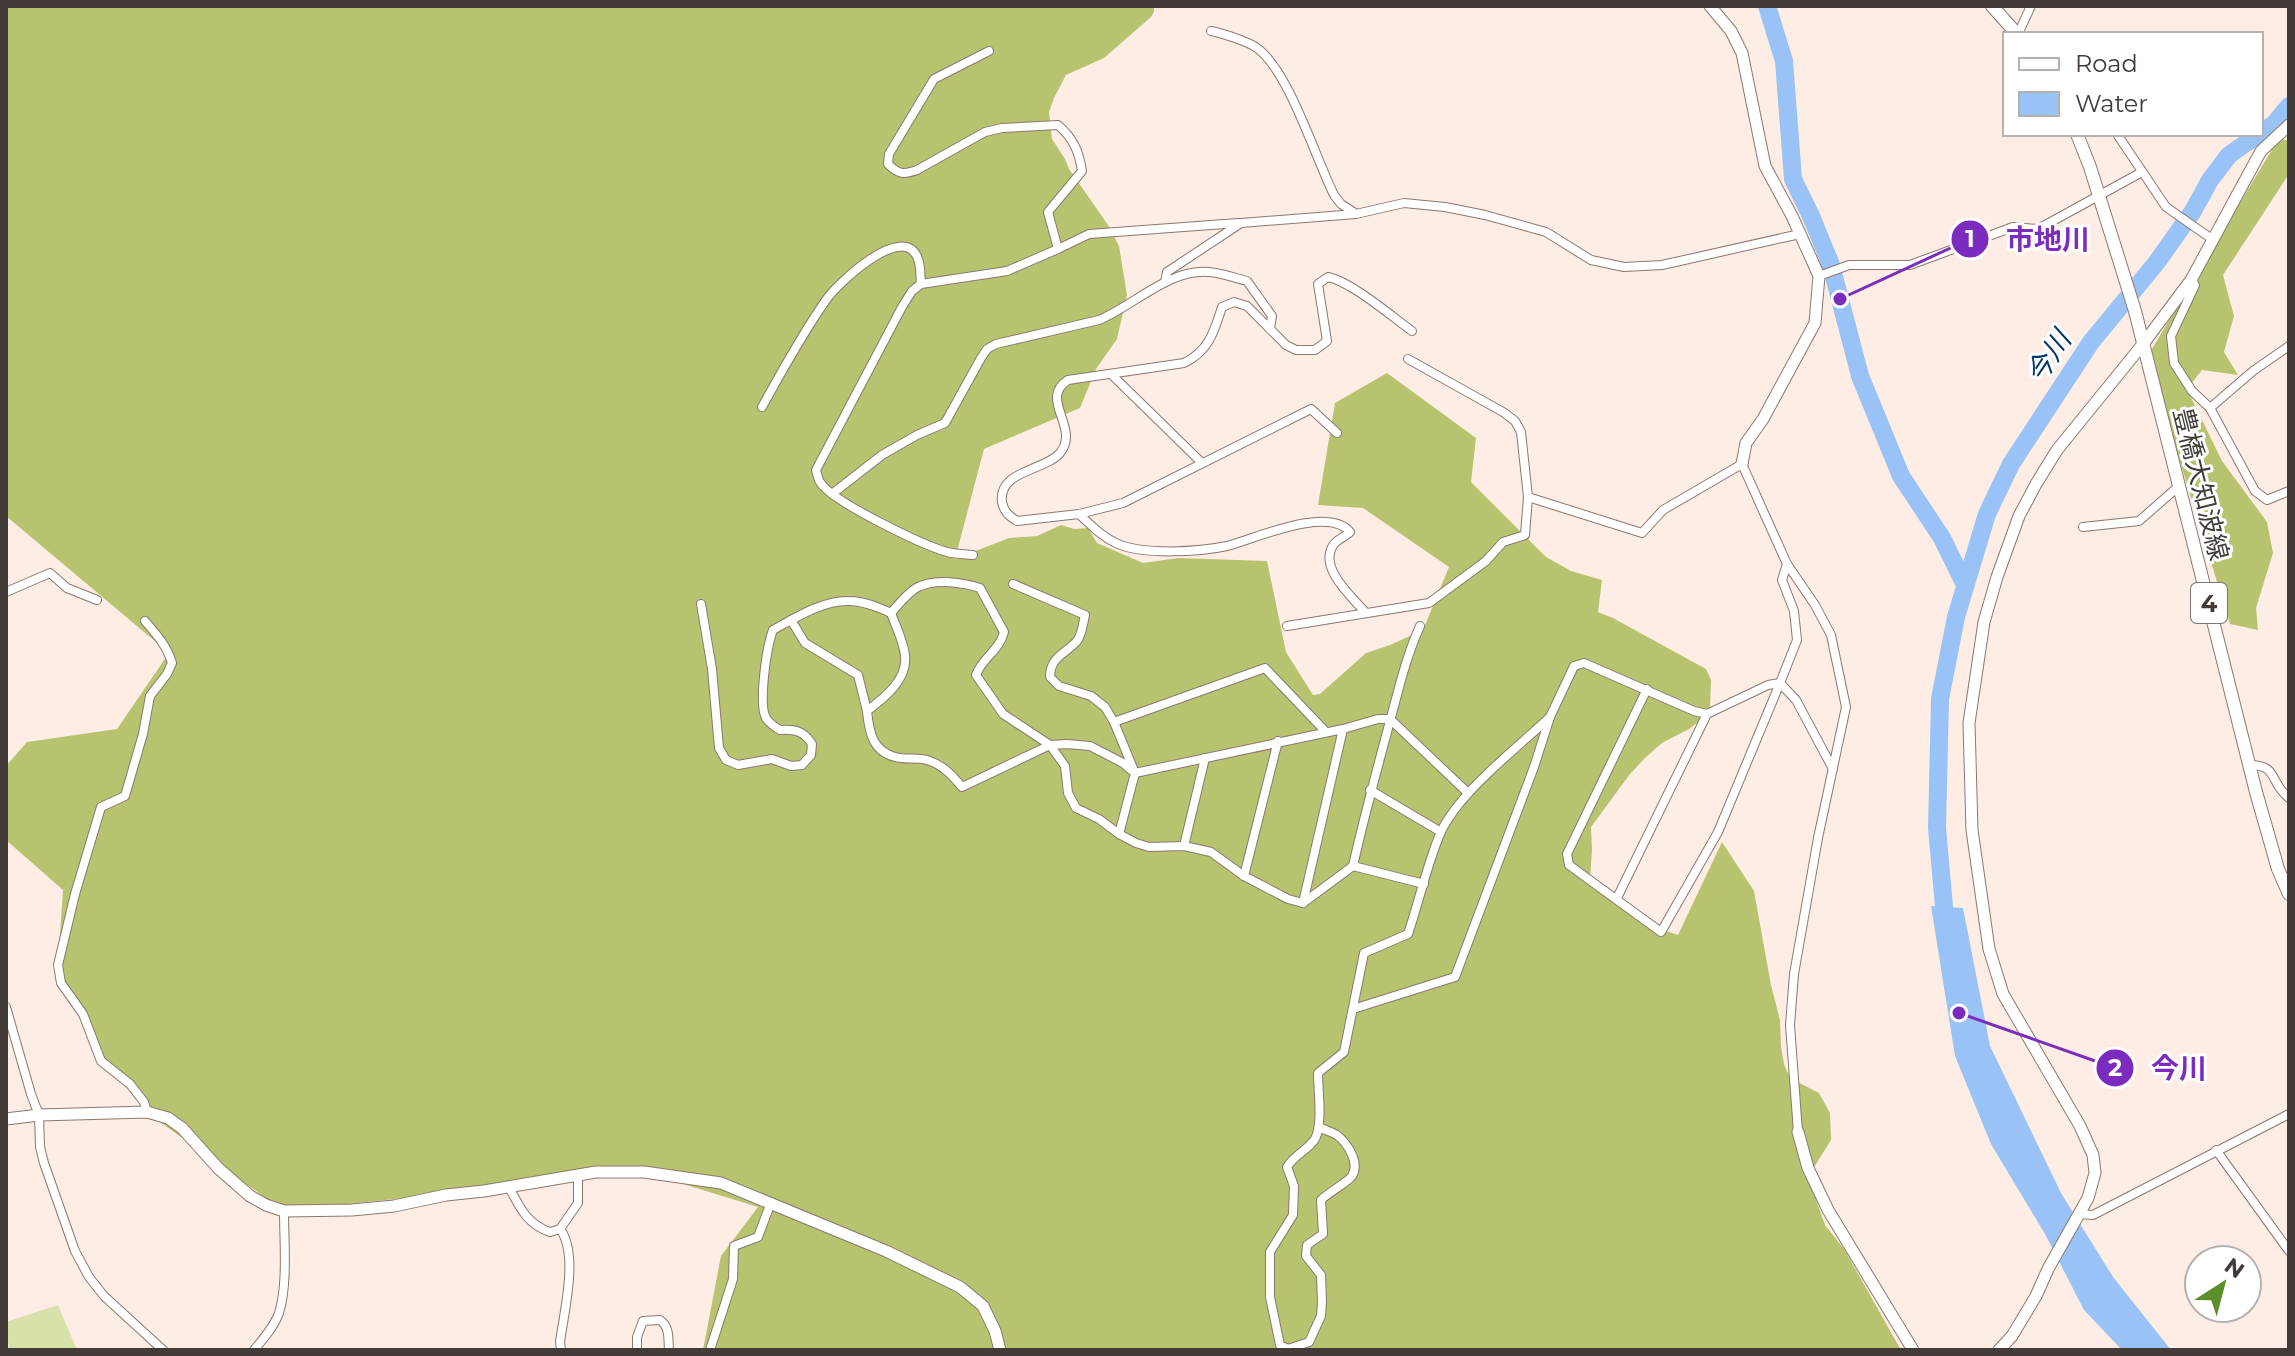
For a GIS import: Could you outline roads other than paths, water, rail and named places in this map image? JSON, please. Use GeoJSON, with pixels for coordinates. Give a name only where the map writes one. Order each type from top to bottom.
{"type":"FeatureCollection","features":[{"type":"Feature","properties":{"kind":"main road"},"geometry":{"type":"LineString","coordinates":[[1992,6],[2015,32]]}},
{"type":"Feature","properties":{"kind":"main road","name":"豊橋大知波線"},"geometry":{"type":"LineString","coordinates":[[2078,136],[2135,311],[2250,765],[2278,869],[2289,894]]}},
{"type":"Feature","properties":{"kind":"street"},"geometry":{"type":"LineString","coordinates":[[1710,6],[1731,31],[1742,53],[1765,166],[1819,276],[1815,323],[1763,419],[1746,443],[1742,464],[1787,564],[1831,635],[1846,707],[1818,838],[1794,974],[1790,1025],[1798,1132],[1808,1168],[1828,1210],[1913,1350]]}},
{"type":"Feature","properties":{"kind":"street"},"geometry":{"type":"LineString","coordinates":[[2018,32],[2031,6]]}},
{"type":"Feature","properties":{"kind":"street"},"geometry":{"type":"LineString","coordinates":[[1211,31],[1255,46],[1271,61],[1283,80],[1334,195],[1356,214]]}},
{"type":"Feature","properties":{"kind":"street"},"geometry":{"type":"LineString","coordinates":[[989,51],[934,79],[889,154],[888,164],[905,175],[985,132],[1058,125],[1068,134],[1079,153],[1082,171],[1048,212],[1058,249]]}},
{"type":"Feature","properties":{"kind":"street"},"geometry":{"type":"LineString","coordinates":[[1999,1350],[2018,1327],[2036,1296],[2079,1214],[2095,1173],[2093,1155],[2080,1126],[2003,994],[1989,949],[1973,841],[1969,723],[1984,622],[2019,516],[2036,484],[2057,450],[2191,280],[2261,151],[2289,125]]}},
{"type":"Feature","properties":{"kind":"street"},"geometry":{"type":"LineString","coordinates":[[2118,136],[2166,207],[2212,239]]}},
{"type":"Feature","properties":{"kind":"street"},"geometry":{"type":"LineString","coordinates":[[1819,276],[1849,265],[1910,265],[2013,227],[2038,229],[2142,172]]}},
{"type":"Feature","properties":{"kind":"street"},"geometry":{"type":"LineString","coordinates":[[973,555],[947,552],[846,504],[819,481],[816,470],[902,307],[912,291],[921,284],[1007,271],[1089,234],[1356,214],[1404,203],[1485,215],[1546,232],[1591,260],[1624,267],[1662,265],[1800,234]]}},
{"type":"Feature","properties":{"kind":"street"},"geometry":{"type":"LineString","coordinates":[[1165,282],[1167,272],[1241,223]]}},
{"type":"Feature","properties":{"kind":"street"},"geometry":{"type":"LineString","coordinates":[[762,407],[827,298],[880,252],[897,246],[913,251],[918,259],[921,284]]}},
{"type":"Feature","properties":{"kind":"street"},"geometry":{"type":"LineString","coordinates":[[832,494],[882,455],[945,423],[987,349],[996,344],[1099,320],[1165,282],[1188,274],[1209,272],[1247,281],[1272,316],[1270,329]]}},
{"type":"Feature","properties":{"kind":"street"},"geometry":{"type":"LineString","coordinates":[[1337,433],[1311,409],[1123,503],[1079,514],[1017,521],[1003,507],[1002,494],[1006,484],[1057,457],[1064,449],[1068,437],[1057,402],[1060,385],[1068,380],[1184,363],[1197,357],[1213,335],[1222,307],[1234,302],[1247,306],[1286,345],[1296,350],[1315,350],[1327,341],[1318,284],[1328,277],[1362,295],[1412,331]]}},
{"type":"Feature","properties":{"kind":"street"},"geometry":{"type":"LineString","coordinates":[[2191,280],[2195,285],[2171,336],[2174,363],[2192,391],[2210,408],[2255,491],[2267,500],[2289,491]]}},
{"type":"Feature","properties":{"kind":"street"},"geometry":{"type":"LineString","coordinates":[[2210,408],[2253,371],[2289,346]]}},
{"type":"Feature","properties":{"kind":"street"},"geometry":{"type":"LineString","coordinates":[[1287,626],[1429,603],[1486,561],[1503,542],[1525,535],[1528,497],[1521,432],[1515,421],[1408,359]]}},
{"type":"Feature","properties":{"kind":"street"},"geometry":{"type":"LineString","coordinates":[[1112,375],[1202,463]]}},
{"type":"Feature","properties":{"kind":"street"},"geometry":{"type":"LineString","coordinates":[[1528,497],[1642,533],[1663,510],[1742,464]]}},
{"type":"Feature","properties":{"kind":"street"},"geometry":{"type":"LineString","coordinates":[[2083,527],[2139,521],[2179,486]]}},
{"type":"Feature","properties":{"kind":"street"},"geometry":{"type":"LineString","coordinates":[[1079,514],[1100,534],[1120,545],[1171,553],[1227,546],[1280,528],[1308,523],[1337,524],[1350,532],[1334,544],[1330,567],[1334,577],[1365,612]]}},
{"type":"Feature","properties":{"kind":"street"},"geometry":{"type":"LineString","coordinates":[[1647,689],[1567,854],[1569,865],[1661,932],[1718,832],[1797,640],[1794,611],[1782,580],[1787,564]]}},
{"type":"Feature","properties":{"kind":"street"},"geometry":{"type":"LineString","coordinates":[[6,592],[50,573],[67,588],[97,600]]}},
{"type":"Feature","properties":{"kind":"street"},"geometry":{"type":"LineString","coordinates":[[891,613],[908,594],[926,583],[968,584],[980,588],[1004,632],[1002,642],[979,665],[976,675],[1003,714],[1050,745],[1065,766],[1068,793],[1076,808],[1099,819],[1119,834],[1149,847],[1184,846],[1211,852],[1244,876],[1288,899],[1303,903]]}},
{"type":"Feature","properties":{"kind":"street"},"geometry":{"type":"LineString","coordinates":[[1013,584],[1085,615],[1079,639],[1058,655],[1050,666],[1050,677],[1059,686],[1091,696],[1105,707],[1114,722],[1135,773],[1119,834]]}},
{"type":"Feature","properties":{"kind":"street"},"geometry":{"type":"LineString","coordinates":[[701,604],[712,669],[719,748],[726,760],[738,765],[772,759],[791,766],[802,765],[811,755],[812,744],[807,735],[795,729],[780,730],[767,720],[763,709],[768,641],[773,630],[832,602],[867,603],[891,613],[901,639],[906,660],[898,682],[888,695],[867,711]]}},
{"type":"Feature","properties":{"kind":"street"},"geometry":{"type":"LineString","coordinates":[[791,620],[805,643],[858,675],[869,735],[879,750],[895,757],[926,759],[948,770],[962,787],[1050,745],[1090,746],[1123,763],[1135,773]]}},
{"type":"Feature","properties":{"kind":"street"},"geometry":{"type":"LineString","coordinates":[[145,621],[160,638],[172,663],[150,696],[143,734],[125,796],[101,807],[58,965],[61,983],[83,1014],[101,1061],[130,1084],[144,1102],[147,1112]]}},
{"type":"Feature","properties":{"kind":"street"},"geometry":{"type":"LineString","coordinates":[[1303,903],[1353,866],[1370,790],[1409,651],[1420,626]]}},
{"type":"Feature","properties":{"kind":"street"},"geometry":{"type":"LineString","coordinates":[[1353,1009],[1455,977],[1550,717],[1574,666],[1584,663],[1707,714],[1768,685],[1780,683]]}},
{"type":"Feature","properties":{"kind":"street"},"geometry":{"type":"LineString","coordinates":[[1114,722],[1265,668],[1326,732]]}},
{"type":"Feature","properties":{"kind":"street"},"geometry":{"type":"LineString","coordinates":[[1780,683],[1796,700],[1834,770]]}},
{"type":"Feature","properties":{"kind":"street"},"geometry":{"type":"LineString","coordinates":[[1617,898],[1707,714]]}},
{"type":"Feature","properties":{"kind":"street"},"geometry":{"type":"LineString","coordinates":[[1319,1127],[1337,1136],[1353,1155],[1354,1171],[1350,1179],[1332,1189],[1321,1200],[1323,1234],[1307,1245],[1306,1256],[1321,1275],[1321,1316],[1309,1342],[1288,1349],[1280,1345],[1276,1334],[1270,1297],[1270,1252],[1293,1215],[1294,1186],[1287,1167],[1292,1158],[1315,1138],[1319,1127],[1318,1073],[1344,1052],[1364,953],[1408,934],[1441,832],[1454,809],[1550,717]]}},
{"type":"Feature","properties":{"kind":"street"},"geometry":{"type":"LineString","coordinates":[[1135,773],[1378,719],[1390,719],[1468,793]]}},
{"type":"Feature","properties":{"kind":"street"},"geometry":{"type":"LineString","coordinates":[[1303,903],[1343,729]]}},
{"type":"Feature","properties":{"kind":"street"},"geometry":{"type":"LineString","coordinates":[[1244,876],[1278,741]]}},
{"type":"Feature","properties":{"kind":"street"},"geometry":{"type":"LineString","coordinates":[[1184,846],[1205,758]]}},
{"type":"Feature","properties":{"kind":"street"},"geometry":{"type":"LineString","coordinates":[[2250,765],[2262,765],[2271,771],[2278,789],[2289,798]]}},
{"type":"Feature","properties":{"kind":"street"},"geometry":{"type":"LineString","coordinates":[[1370,790],[1441,832]]}},
{"type":"Feature","properties":{"kind":"street"},"geometry":{"type":"LineString","coordinates":[[1353,866],[1424,884]]}},
{"type":"Feature","properties":{"kind":"street"},"geometry":{"type":"LineString","coordinates":[[6,1007],[39,1115],[44,1163],[75,1251],[104,1296],[163,1350]]}},
{"type":"Feature","properties":{"kind":"street"},"geometry":{"type":"LineString","coordinates":[[6,1119],[147,1112],[168,1118],[182,1128],[218,1168],[250,1196],[284,1211],[394,1206],[596,1172],[644,1172],[721,1183],[886,1251],[960,1287],[983,1306],[1000,1350]]}},
{"type":"Feature","properties":{"kind":"street"},"geometry":{"type":"LineString","coordinates":[[2079,1214],[2093,1215],[2289,1114]]}},
{"type":"Feature","properties":{"kind":"street"},"geometry":{"type":"LineString","coordinates":[[2216,1150],[2289,1251]]}},
{"type":"Feature","properties":{"kind":"street"},"geometry":{"type":"LineString","coordinates":[[509,1187],[523,1216],[550,1232],[560,1229],[578,1203],[578,1175]]}},
{"type":"Feature","properties":{"kind":"street"},"geometry":{"type":"LineString","coordinates":[[710,1350],[733,1279],[734,1246],[758,1237],[770,1205]]}},
{"type":"Feature","properties":{"kind":"street"},"geometry":{"type":"LineString","coordinates":[[254,1350],[279,1313],[283,1290],[284,1211]]}},
{"type":"Feature","properties":{"kind":"street"},"geometry":{"type":"LineString","coordinates":[[560,1229],[566,1236],[568,1253],[561,1350]]}},
{"type":"Feature","properties":{"kind":"street"},"geometry":{"type":"LineString","coordinates":[[637,1350],[637,1337],[643,1321],[660,1320],[668,1331],[669,1350]]}},
{"type":"Feature","properties":{"kind":"water"},"geometry":{"type":"Polygon","coordinates":[[[1931,906],[1963,908],[1990,1046],[2061,1193],[2113,1277],[2171,1350],[2122,1350],[2084,1310],[2045,1234],[1991,1144],[1955,1056],[1931,906]]]}},
{"type":"Feature","properties":{"kind":"waterway"},"geometry":{"type":"LineString","coordinates":[[1767,6],[1784,61],[1793,179],[1831,265],[1860,376],[1901,476],[1942,538],[1965,585]]}},
{"type":"Feature","properties":{"kind":"waterway","name":"今川"},"geometry":{"type":"LineString","coordinates":[[2263,132],[2289,106]]}},
{"type":"Feature","properties":{"kind":"waterway","name":"今川"},"geometry":{"type":"LineString","coordinates":[[1946,929],[1937,828],[1940,699],[1956,617],[1987,514],[2011,464],[2091,342],[2157,262],[2229,155],[2256,136]]}},
{"type":"Feature","properties":{"kind":"place","name":"市地川"},"geometry":{"type":"Point","coordinates":[1840,299]}},
{"type":"Feature","properties":{"kind":"place","name":"今川"},"geometry":{"type":"Point","coordinates":[1959,1013]}}]}
